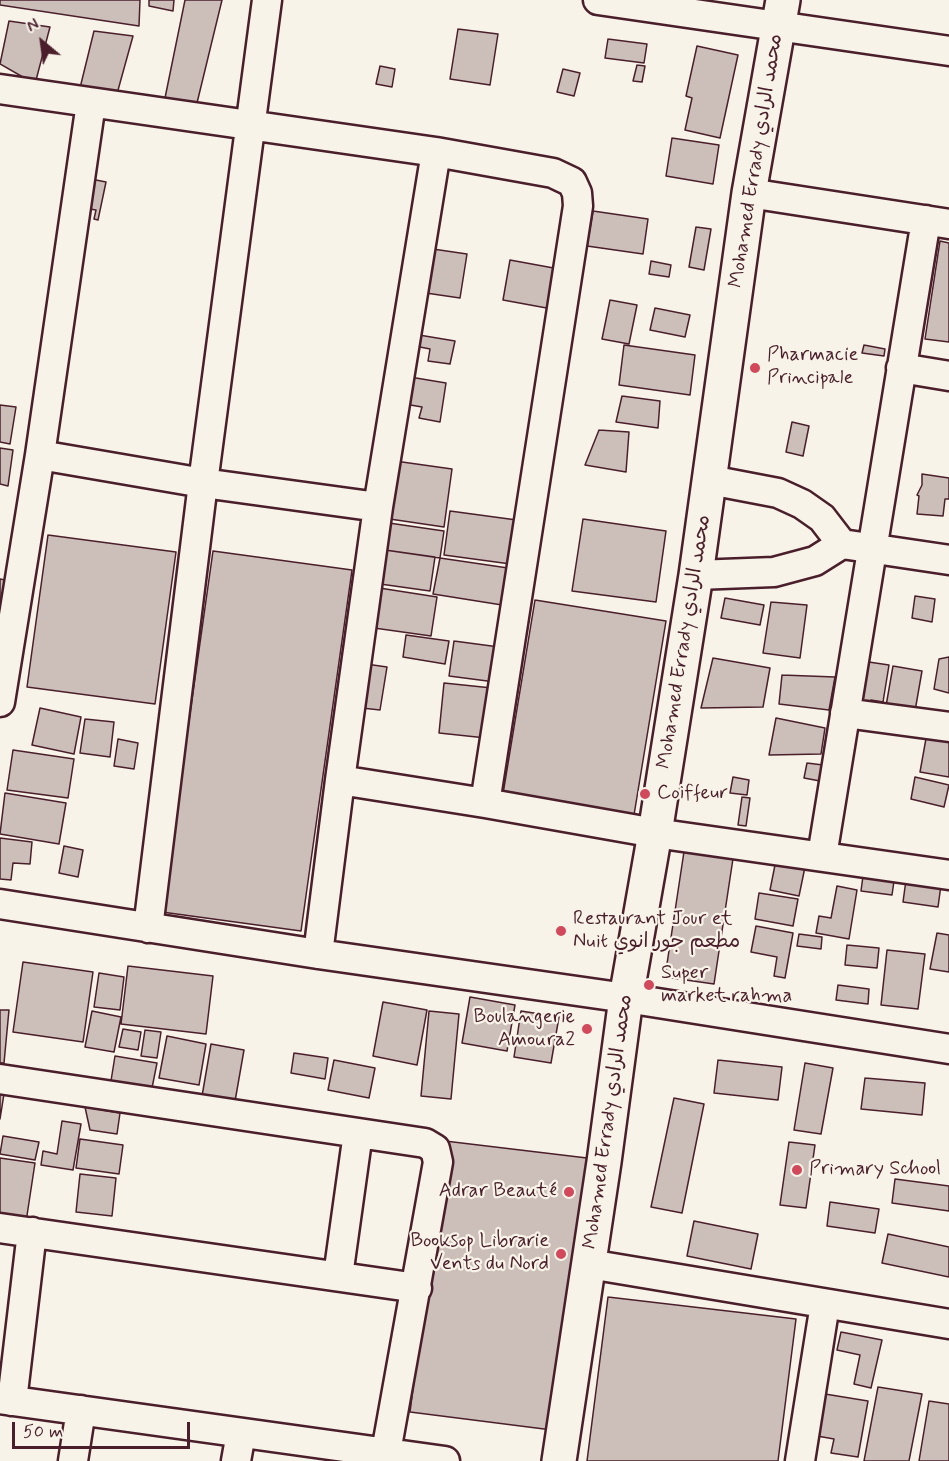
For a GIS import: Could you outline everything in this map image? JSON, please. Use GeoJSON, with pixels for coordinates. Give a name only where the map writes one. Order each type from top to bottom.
{"type":"FeatureCollection","features":[{"type":"Feature","properties":{"kind":"street"},"geometry":{"type":"LineString","coordinates":[[148,928],[203,483],[267,0]]}},
{"type":"Feature","properties":{"kind":"street"},"geometry":{"type":"LineString","coordinates":[[598,0],[781,13],[949,51]]}},
{"type":"Feature","properties":{"kind":"street","name":"Mohamed Errady محمد الرادي"},"geometry":{"type":"LineString","coordinates":[[559,1461],[626,998],[696,575],[749,193],[781,13]]}},
{"type":"Feature","properties":{"kind":"street"},"geometry":{"type":"LineString","coordinates":[[0,89],[436,152],[553,173],[572,183],[577,193],[578,206],[485,803]]}},
{"type":"Feature","properties":{"kind":"street"},"geometry":{"type":"LineString","coordinates":[[0,702],[40,455],[91,103]]}},
{"type":"Feature","properties":{"kind":"street"},"geometry":{"type":"LineString","coordinates":[[318,954],[339,780],[378,507],[436,152]]}},
{"type":"Feature","properties":{"kind":"street"},"geometry":{"type":"LineString","coordinates":[[749,193],[937,222],[901,368],[822,856]]}},
{"type":"Feature","properties":{"kind":"street"},"geometry":{"type":"LineString","coordinates":[[901,368],[949,376]]}},
{"type":"Feature","properties":{"kind":"street"},"geometry":{"type":"LineString","coordinates":[[40,455],[203,483],[378,507]]}},
{"type":"Feature","properties":{"kind":"street"},"geometry":{"type":"LineString","coordinates":[[710,480],[778,493],[802,504],[822,518],[842,544]]}},
{"type":"Feature","properties":{"kind":"street"},"geometry":{"type":"LineString","coordinates":[[696,575],[774,572],[815,561],[842,544],[949,560]]}},
{"type":"Feature","properties":{"kind":"street"},"geometry":{"type":"LineString","coordinates":[[845,713],[949,727]]}},
{"type":"Feature","properties":{"kind":"street"},"geometry":{"type":"LineString","coordinates":[[339,780],[655,833],[949,875]]}},
{"type":"Feature","properties":{"kind":"street"},"geometry":{"type":"LineString","coordinates":[[0,904],[949,1049]]}},
{"type":"Feature","properties":{"kind":"street"},"geometry":{"type":"LineString","coordinates":[[0,1079],[425,1143],[435,1149],[438,1162],[386,1452]]}},
{"type":"Feature","properties":{"kind":"street"},"geometry":{"type":"LineString","coordinates":[[338,1276],[358,1133]]}},
{"type":"Feature","properties":{"kind":"street"},"geometry":{"type":"LineString","coordinates":[[0,1228],[417,1288]]}},
{"type":"Feature","properties":{"kind":"street"},"geometry":{"type":"LineString","coordinates":[[32,1232],[6,1400],[445,1461]]}},
{"type":"Feature","properties":{"kind":"street"},"geometry":{"type":"LineString","coordinates":[[589,1264],[949,1324]]}},
{"type":"Feature","properties":{"kind":"street"},"geometry":{"type":"LineString","coordinates":[[800,1461],[825,1304]]}},
{"type":"Feature","properties":{"kind":"street"},"geometry":{"type":"LineString","coordinates":[[73,1461],[81,1410]]}},
{"type":"Feature","properties":{"kind":"street"},"geometry":{"type":"LineString","coordinates":[[236,1461],[241,1433]]}},
{"type":"Feature","properties":{"kind":"building"},"geometry":{"type":"Polygon","coordinates":[[[0,0],[140,0],[139,26],[0,5],[0,0]]]}},
{"type":"Feature","properties":{"kind":"building"},"geometry":{"type":"Polygon","coordinates":[[[149,0],[174,0],[173,11],[149,6],[149,0]]]}},
{"type":"Feature","properties":{"kind":"building"},"geometry":{"type":"Polygon","coordinates":[[[185,0],[222,0],[197,103],[165,98],[185,0]]]}},
{"type":"Feature","properties":{"kind":"building"},"geometry":{"type":"Polygon","coordinates":[[[9,21],[50,27],[35,84],[0,64],[9,21]]]}},
{"type":"Feature","properties":{"kind":"building"},"geometry":{"type":"Polygon","coordinates":[[[458,29],[498,34],[490,85],[450,79],[458,29]]]}},
{"type":"Feature","properties":{"kind":"building"},"geometry":{"type":"Polygon","coordinates":[[[94,31],[133,36],[115,101],[79,92],[94,31]]]}},
{"type":"Feature","properties":{"kind":"building"},"geometry":{"type":"Polygon","coordinates":[[[608,39],[647,44],[644,63],[605,58],[608,39]]]}},
{"type":"Feature","properties":{"kind":"building"},"geometry":{"type":"Polygon","coordinates":[[[697,46],[738,55],[720,138],[685,130],[692,98],[686,96],[697,46]]]}},
{"type":"Feature","properties":{"kind":"building"},"geometry":{"type":"Polygon","coordinates":[[[637,65],[645,66],[642,82],[633,81],[637,65]]]}},
{"type":"Feature","properties":{"kind":"building"},"geometry":{"type":"Polygon","coordinates":[[[380,66],[395,69],[392,87],[376,84],[380,66]]]}},
{"type":"Feature","properties":{"kind":"building"},"geometry":{"type":"Polygon","coordinates":[[[563,69],[580,73],[574,96],[557,92],[563,69]]]}},
{"type":"Feature","properties":{"kind":"building"},"geometry":{"type":"Polygon","coordinates":[[[672,138],[719,145],[713,184],[666,176],[672,138]]]}},
{"type":"Feature","properties":{"kind":"building"},"geometry":{"type":"Polygon","coordinates":[[[86,178],[106,182],[98,220],[94,219],[96,210],[90,209],[88,221],[86,178]]]}},
{"type":"Feature","properties":{"kind":"building"},"geometry":{"type":"Polygon","coordinates":[[[593,211],[648,219],[643,254],[587,246],[593,211]]]}},
{"type":"Feature","properties":{"kind":"building"},"geometry":{"type":"Polygon","coordinates":[[[696,227],[711,229],[704,270],[689,267],[696,227]]]}},
{"type":"Feature","properties":{"kind":"building"},"geometry":{"type":"Polygon","coordinates":[[[940,241],[949,243],[949,342],[925,339],[940,241]]]}},
{"type":"Feature","properties":{"kind":"building"},"geometry":{"type":"Polygon","coordinates":[[[426,248],[467,254],[460,298],[419,292],[426,248]]]}},
{"type":"Feature","properties":{"kind":"building"},"geometry":{"type":"Polygon","coordinates":[[[510,260],[559,269],[552,309],[503,300],[510,260]]]}},
{"type":"Feature","properties":{"kind":"building"},"geometry":{"type":"Polygon","coordinates":[[[651,261],[671,265],[669,277],[649,274],[651,261]]]}},
{"type":"Feature","properties":{"kind":"building"},"geometry":{"type":"Polygon","coordinates":[[[610,300],[637,305],[629,344],[602,339],[610,300]]]}},
{"type":"Feature","properties":{"kind":"building"},"geometry":{"type":"Polygon","coordinates":[[[655,308],[690,315],[685,337],[650,330],[655,308]]]}},
{"type":"Feature","properties":{"kind":"building"},"geometry":{"type":"Polygon","coordinates":[[[413,334],[455,341],[450,364],[428,361],[430,349],[410,345],[413,334]]]}},
{"type":"Feature","properties":{"kind":"building"},"geometry":{"type":"Polygon","coordinates":[[[624,345],[695,355],[690,395],[619,385],[624,345]]]}},
{"type":"Feature","properties":{"kind":"building"},"geometry":{"type":"Polygon","coordinates":[[[864,345],[885,349],[884,356],[862,353],[864,345]]]}},
{"type":"Feature","properties":{"kind":"building"},"geometry":{"type":"Polygon","coordinates":[[[404,376],[446,383],[440,422],[419,418],[422,407],[399,403],[404,376]]]}},
{"type":"Feature","properties":{"kind":"building"},"geometry":{"type":"Polygon","coordinates":[[[622,396],[660,401],[658,428],[616,422],[622,396]]]}},
{"type":"Feature","properties":{"kind":"building"},"geometry":{"type":"Polygon","coordinates":[[[0,405],[16,407],[10,444],[0,442],[0,405]]]}},
{"type":"Feature","properties":{"kind":"building"},"geometry":{"type":"Polygon","coordinates":[[[792,422],[809,426],[803,456],[786,452],[792,422]]]}},
{"type":"Feature","properties":{"kind":"building"},"geometry":{"type":"Polygon","coordinates":[[[599,430],[629,432],[626,472],[585,465],[599,430]]]}},
{"type":"Feature","properties":{"kind":"building"},"geometry":{"type":"Polygon","coordinates":[[[0,448],[13,450],[8,486],[0,484],[0,448]]]}},
{"type":"Feature","properties":{"kind":"building"},"geometry":{"type":"Polygon","coordinates":[[[388,460],[452,469],[444,527],[383,518],[388,460]]]}},
{"type":"Feature","properties":{"kind":"building"},"geometry":{"type":"Polygon","coordinates":[[[922,474],[949,478],[949,499],[945,499],[943,516],[917,514],[919,496],[917,495],[922,485],[922,474]]]}},
{"type":"Feature","properties":{"kind":"building"},"geometry":{"type":"Polygon","coordinates":[[[450,511],[524,521],[518,565],[444,555],[450,511]]]}},
{"type":"Feature","properties":{"kind":"building"},"geometry":{"type":"Polygon","coordinates":[[[583,519],[666,531],[656,602],[572,591],[583,519]]]}},
{"type":"Feature","properties":{"kind":"building"},"geometry":{"type":"Polygon","coordinates":[[[382,522],[444,531],[440,558],[378,549],[382,522]]]}},
{"type":"Feature","properties":{"kind":"building"},"geometry":{"type":"Polygon","coordinates":[[[48,535],[176,552],[155,704],[27,687],[48,535]]]}},
{"type":"Feature","properties":{"kind":"building"},"geometry":{"type":"Polygon","coordinates":[[[378,549],[435,557],[430,591],[373,583],[378,549]]]}},
{"type":"Feature","properties":{"kind":"building"},"geometry":{"type":"Polygon","coordinates":[[[213,551],[352,570],[301,931],[162,912],[213,551]]]}},
{"type":"Feature","properties":{"kind":"building"},"geometry":{"type":"Polygon","coordinates":[[[440,558],[508,568],[502,605],[433,594],[440,558]]]}},
{"type":"Feature","properties":{"kind":"building"},"geometry":{"type":"Polygon","coordinates":[[[0,579],[15,582],[0,620],[0,579]]]}},
{"type":"Feature","properties":{"kind":"building"},"geometry":{"type":"Polygon","coordinates":[[[373,587],[437,597],[431,636],[367,627],[373,587]]]}},
{"type":"Feature","properties":{"kind":"building"},"geometry":{"type":"Polygon","coordinates":[[[915,596],[935,599],[932,622],[912,618],[915,596]]]}},
{"type":"Feature","properties":{"kind":"building"},"geometry":{"type":"Polygon","coordinates":[[[725,598],[764,605],[760,625],[721,618],[725,598]]]}},
{"type":"Feature","properties":{"kind":"building"},"geometry":{"type":"Polygon","coordinates":[[[535,600],[666,621],[634,815],[503,794],[535,600]]]}},
{"type":"Feature","properties":{"kind":"building"},"geometry":{"type":"Polygon","coordinates":[[[771,602],[807,605],[800,658],[763,653],[771,602]]]}},
{"type":"Feature","properties":{"kind":"building"},"geometry":{"type":"Polygon","coordinates":[[[406,635],[449,641],[445,664],[403,657],[406,635]]]}},
{"type":"Feature","properties":{"kind":"building"},"geometry":{"type":"Polygon","coordinates":[[[454,641],[499,647],[495,682],[449,676],[454,641]]]}},
{"type":"Feature","properties":{"kind":"building"},"geometry":{"type":"Polygon","coordinates":[[[949,657],[949,693],[934,689],[939,659],[949,657]]]}},
{"type":"Feature","properties":{"kind":"building"},"geometry":{"type":"Polygon","coordinates":[[[713,658],[770,668],[763,707],[701,708],[713,658]]]}},
{"type":"Feature","properties":{"kind":"building"},"geometry":{"type":"Polygon","coordinates":[[[862,661],[889,665],[883,702],[871,700],[870,706],[855,703],[862,661]]]}},
{"type":"Feature","properties":{"kind":"building"},"geometry":{"type":"Polygon","coordinates":[[[359,663],[387,667],[380,710],[353,707],[359,663]]]}},
{"type":"Feature","properties":{"kind":"building"},"geometry":{"type":"Polygon","coordinates":[[[893,666],[922,671],[915,711],[886,706],[893,666]]]}},
{"type":"Feature","properties":{"kind":"building"},"geometry":{"type":"Polygon","coordinates":[[[782,675],[835,677],[829,710],[779,704],[782,675]]]}},
{"type":"Feature","properties":{"kind":"building"},"geometry":{"type":"Polygon","coordinates":[[[444,683],[492,688],[486,738],[439,733],[444,683]]]}},
{"type":"Feature","properties":{"kind":"building"},"geometry":{"type":"Polygon","coordinates":[[[40,708],[81,717],[74,754],[32,745],[40,708]]]}},
{"type":"Feature","properties":{"kind":"building"},"geometry":{"type":"Polygon","coordinates":[[[776,718],[825,728],[821,754],[769,755],[776,718]]]}},
{"type":"Feature","properties":{"kind":"building"},"geometry":{"type":"Polygon","coordinates":[[[85,719],[114,722],[110,757],[80,753],[85,719]]]}},
{"type":"Feature","properties":{"kind":"building"},"geometry":{"type":"Polygon","coordinates":[[[927,733],[949,737],[949,777],[920,772],[927,733]]]}},
{"type":"Feature","properties":{"kind":"building"},"geometry":{"type":"Polygon","coordinates":[[[118,739],[138,743],[134,769],[114,766],[118,739]]]}},
{"type":"Feature","properties":{"kind":"building"},"geometry":{"type":"Polygon","coordinates":[[[13,750],[74,759],[68,798],[7,790],[13,750]]]}},
{"type":"Feature","properties":{"kind":"building"},"geometry":{"type":"Polygon","coordinates":[[[807,763],[823,765],[820,781],[804,778],[807,763]]]}},
{"type":"Feature","properties":{"kind":"building"},"geometry":{"type":"Polygon","coordinates":[[[733,777],[749,780],[747,795],[730,793],[733,777]]]}},
{"type":"Feature","properties":{"kind":"building"},"geometry":{"type":"Polygon","coordinates":[[[915,777],[949,785],[944,807],[911,799],[915,777]]]}},
{"type":"Feature","properties":{"kind":"building"},"geometry":{"type":"Polygon","coordinates":[[[5,793],[66,803],[59,844],[0,834],[5,793]]]}},
{"type":"Feature","properties":{"kind":"building"},"geometry":{"type":"Polygon","coordinates":[[[742,797],[750,798],[746,826],[738,825],[742,797]]]}},
{"type":"Feature","properties":{"kind":"building"},"geometry":{"type":"Polygon","coordinates":[[[0,838],[32,842],[30,864],[13,863],[11,880],[0,879],[0,838]]]}},
{"type":"Feature","properties":{"kind":"building"},"geometry":{"type":"Polygon","coordinates":[[[685,845],[734,852],[714,984],[665,977],[685,845]]]}},
{"type":"Feature","properties":{"kind":"building"},"geometry":{"type":"Polygon","coordinates":[[[64,846],[83,850],[78,877],[59,873],[64,846]]]}},
{"type":"Feature","properties":{"kind":"building"},"geometry":{"type":"Polygon","coordinates":[[[776,860],[805,867],[799,896],[770,890],[776,860]]]}},
{"type":"Feature","properties":{"kind":"building"},"geometry":{"type":"Polygon","coordinates":[[[863,876],[894,881],[892,895],[861,891],[863,876]]]}},
{"type":"Feature","properties":{"kind":"building"},"geometry":{"type":"Polygon","coordinates":[[[906,880],[941,885],[938,907],[903,902],[906,880]]]}},
{"type":"Feature","properties":{"kind":"building"},"geometry":{"type":"Polygon","coordinates":[[[837,886],[857,890],[849,939],[816,933],[819,916],[831,918],[837,886]]]}},
{"type":"Feature","properties":{"kind":"building"},"geometry":{"type":"Polygon","coordinates":[[[759,893],[798,899],[793,926],[755,919],[759,893]]]}},
{"type":"Feature","properties":{"kind":"building"},"geometry":{"type":"Polygon","coordinates":[[[756,926],[793,933],[785,978],[774,976],[777,957],[751,952],[756,926]]]}},
{"type":"Feature","properties":{"kind":"building"},"geometry":{"type":"Polygon","coordinates":[[[937,933],[949,935],[949,972],[930,969],[937,933]]]}},
{"type":"Feature","properties":{"kind":"building"},"geometry":{"type":"Polygon","coordinates":[[[799,934],[822,937],[821,949],[797,946],[799,934]]]}},
{"type":"Feature","properties":{"kind":"building"},"geometry":{"type":"Polygon","coordinates":[[[847,945],[879,948],[877,968],[845,965],[847,945]]]}},
{"type":"Feature","properties":{"kind":"building"},"geometry":{"type":"Polygon","coordinates":[[[887,950],[925,954],[918,1009],[881,1005],[887,950]]]}},
{"type":"Feature","properties":{"kind":"building"},"geometry":{"type":"Polygon","coordinates":[[[23,962],[93,972],[83,1042],[13,1032],[23,962]]]}},
{"type":"Feature","properties":{"kind":"building"},"geometry":{"type":"Polygon","coordinates":[[[128,966],[213,976],[206,1034],[121,1024],[128,966]]]}},
{"type":"Feature","properties":{"kind":"building"},"geometry":{"type":"Polygon","coordinates":[[[99,973],[124,977],[120,1010],[94,1007],[99,973]]]}},
{"type":"Feature","properties":{"kind":"building"},"geometry":{"type":"Polygon","coordinates":[[[838,985],[869,989],[868,1004],[836,1000],[838,985]]]}},
{"type":"Feature","properties":{"kind":"building"},"geometry":{"type":"Polygon","coordinates":[[[470,997],[515,1005],[507,1051],[462,1043],[470,997]]]}},
{"type":"Feature","properties":{"kind":"building"},"geometry":{"type":"Polygon","coordinates":[[[383,1002],[427,1010],[417,1065],[373,1056],[383,1002]]]}},
{"type":"Feature","properties":{"kind":"building"},"geometry":{"type":"Polygon","coordinates":[[[0,1010],[9,1010],[4,1063],[0,1063],[0,1010]]]}},
{"type":"Feature","properties":{"kind":"building"},"geometry":{"type":"Polygon","coordinates":[[[92,1011],[121,1017],[114,1052],[85,1047],[92,1011]]]}},
{"type":"Feature","properties":{"kind":"building"},"geometry":{"type":"Polygon","coordinates":[[[429,1011],[459,1014],[451,1099],[421,1096],[429,1011]]]}},
{"type":"Feature","properties":{"kind":"building"},"geometry":{"type":"Polygon","coordinates":[[[521,1011],[559,1017],[551,1063],[514,1057],[521,1011]]]}},
{"type":"Feature","properties":{"kind":"building"},"geometry":{"type":"Polygon","coordinates":[[[123,1029],[141,1032],[138,1050],[119,1047],[123,1029]]]}},
{"type":"Feature","properties":{"kind":"building"},"geometry":{"type":"Polygon","coordinates":[[[145,1030],[161,1032],[157,1058],[141,1056],[145,1030]]]}},
{"type":"Feature","properties":{"kind":"building"},"geometry":{"type":"Polygon","coordinates":[[[167,1036],[206,1044],[199,1085],[159,1078],[167,1036]]]}},
{"type":"Feature","properties":{"kind":"building"},"geometry":{"type":"Polygon","coordinates":[[[211,1044],[244,1050],[234,1107],[201,1102],[211,1044]]]}},
{"type":"Feature","properties":{"kind":"building"},"geometry":{"type":"Polygon","coordinates":[[[294,1053],[328,1058],[325,1079],[291,1073],[294,1053]]]}},
{"type":"Feature","properties":{"kind":"building"},"geometry":{"type":"Polygon","coordinates":[[[115,1056],[157,1063],[151,1093],[110,1087],[115,1056]]]}},
{"type":"Feature","properties":{"kind":"building"},"geometry":{"type":"Polygon","coordinates":[[[334,1060],[375,1068],[369,1098],[328,1090],[334,1060]]]}},
{"type":"Feature","properties":{"kind":"building"},"geometry":{"type":"Polygon","coordinates":[[[718,1060],[782,1067],[778,1100],[714,1093],[718,1060]]]}},
{"type":"Feature","properties":{"kind":"building"},"geometry":{"type":"Polygon","coordinates":[[[805,1063],[833,1068],[821,1134],[794,1130],[805,1063]]]}},
{"type":"Feature","properties":{"kind":"building"},"geometry":{"type":"Polygon","coordinates":[[[865,1078],[925,1083],[922,1115],[861,1109],[865,1078]]]}},
{"type":"Feature","properties":{"kind":"building"},"geometry":{"type":"Polygon","coordinates":[[[0,1093],[4,1094],[0,1119],[0,1093]]]}},
{"type":"Feature","properties":{"kind":"building"},"geometry":{"type":"Polygon","coordinates":[[[674,1098],[704,1104],[682,1213],[651,1207],[674,1098]]]}},
{"type":"Feature","properties":{"kind":"building"},"geometry":{"type":"Polygon","coordinates":[[[85,1107],[120,1113],[117,1134],[90,1130],[85,1107]]]}},
{"type":"Feature","properties":{"kind":"building"},"geometry":{"type":"Polygon","coordinates":[[[62,1121],[81,1124],[73,1170],[41,1165],[43,1151],[57,1154],[62,1121]]]}},
{"type":"Feature","properties":{"kind":"building"},"geometry":{"type":"Polygon","coordinates":[[[3,1136],[39,1142],[35,1160],[0,1154],[3,1136]]]}},
{"type":"Feature","properties":{"kind":"building"},"geometry":{"type":"Polygon","coordinates":[[[80,1139],[123,1145],[119,1174],[76,1168],[80,1139]]]}},
{"type":"Feature","properties":{"kind":"building"},"geometry":{"type":"Polygon","coordinates":[[[445,1141],[587,1158],[552,1430],[410,1412],[445,1141]]]}},
{"type":"Feature","properties":{"kind":"building"},"geometry":{"type":"Polygon","coordinates":[[[789,1142],[815,1145],[806,1208],[780,1205],[789,1142]]]}},
{"type":"Feature","properties":{"kind":"building"},"geometry":{"type":"Polygon","coordinates":[[[0,1158],[35,1163],[26,1222],[0,1219],[0,1158]]]}},
{"type":"Feature","properties":{"kind":"building"},"geometry":{"type":"Polygon","coordinates":[[[80,1174],[116,1178],[112,1216],[76,1212],[80,1174]]]}},
{"type":"Feature","properties":{"kind":"building"},"geometry":{"type":"Polygon","coordinates":[[[895,1179],[949,1186],[949,1211],[892,1203],[895,1179]]]}},
{"type":"Feature","properties":{"kind":"building"},"geometry":{"type":"Polygon","coordinates":[[[830,1202],[879,1209],[875,1233],[827,1226],[830,1202]]]}},
{"type":"Feature","properties":{"kind":"building"},"geometry":{"type":"Polygon","coordinates":[[[694,1221],[758,1234],[751,1269],[687,1256],[694,1221]]]}},
{"type":"Feature","properties":{"kind":"building"},"geometry":{"type":"Polygon","coordinates":[[[888,1234],[949,1247],[949,1277],[882,1263],[888,1234]]]}},
{"type":"Feature","properties":{"kind":"building"},"geometry":{"type":"Polygon","coordinates":[[[608,1297],[796,1319],[778,1461],[587,1461],[608,1297]]]}},
{"type":"Feature","properties":{"kind":"building"},"geometry":{"type":"Polygon","coordinates":[[[841,1332],[882,1340],[871,1388],[854,1384],[860,1355],[837,1350],[841,1332]]]}},
{"type":"Feature","properties":{"kind":"building"},"geometry":{"type":"Polygon","coordinates":[[[878,1387],[922,1394],[909,1461],[864,1461],[878,1387]]]}},
{"type":"Feature","properties":{"kind":"building"},"geometry":{"type":"Polygon","coordinates":[[[825,1394],[868,1401],[858,1457],[831,1453],[834,1439],[817,1436],[825,1394]]]}},
{"type":"Feature","properties":{"kind":"building"},"geometry":{"type":"Polygon","coordinates":[[[929,1401],[949,1404],[949,1461],[919,1461],[929,1401]]]}},
{"type":"Feature","properties":{"kind":"place","name":"Pharmacie Principale"},"geometry":{"type":"Point","coordinates":[755,368]}},
{"type":"Feature","properties":{"kind":"place","name":"Coiffeur"},"geometry":{"type":"Point","coordinates":[645,794]}},
{"type":"Feature","properties":{"kind":"place","name":"Restaurant Jour et Nuit مطعم جور انوي"},"geometry":{"type":"Point","coordinates":[561,931]}},
{"type":"Feature","properties":{"kind":"place","name":"Super market rahma"},"geometry":{"type":"Point","coordinates":[649,985]}},
{"type":"Feature","properties":{"kind":"place","name":"Boulangerie Amoura2"},"geometry":{"type":"Point","coordinates":[587,1029]}},
{"type":"Feature","properties":{"kind":"place","name":"Primary School"},"geometry":{"type":"Point","coordinates":[797,1170]}},
{"type":"Feature","properties":{"kind":"place","name":"Adrar Beauté"},"geometry":{"type":"Point","coordinates":[569,1192]}},
{"type":"Feature","properties":{"kind":"place","name":"Booksop Librarie Vents du Nord"},"geometry":{"type":"Point","coordinates":[561,1254]}}]}
